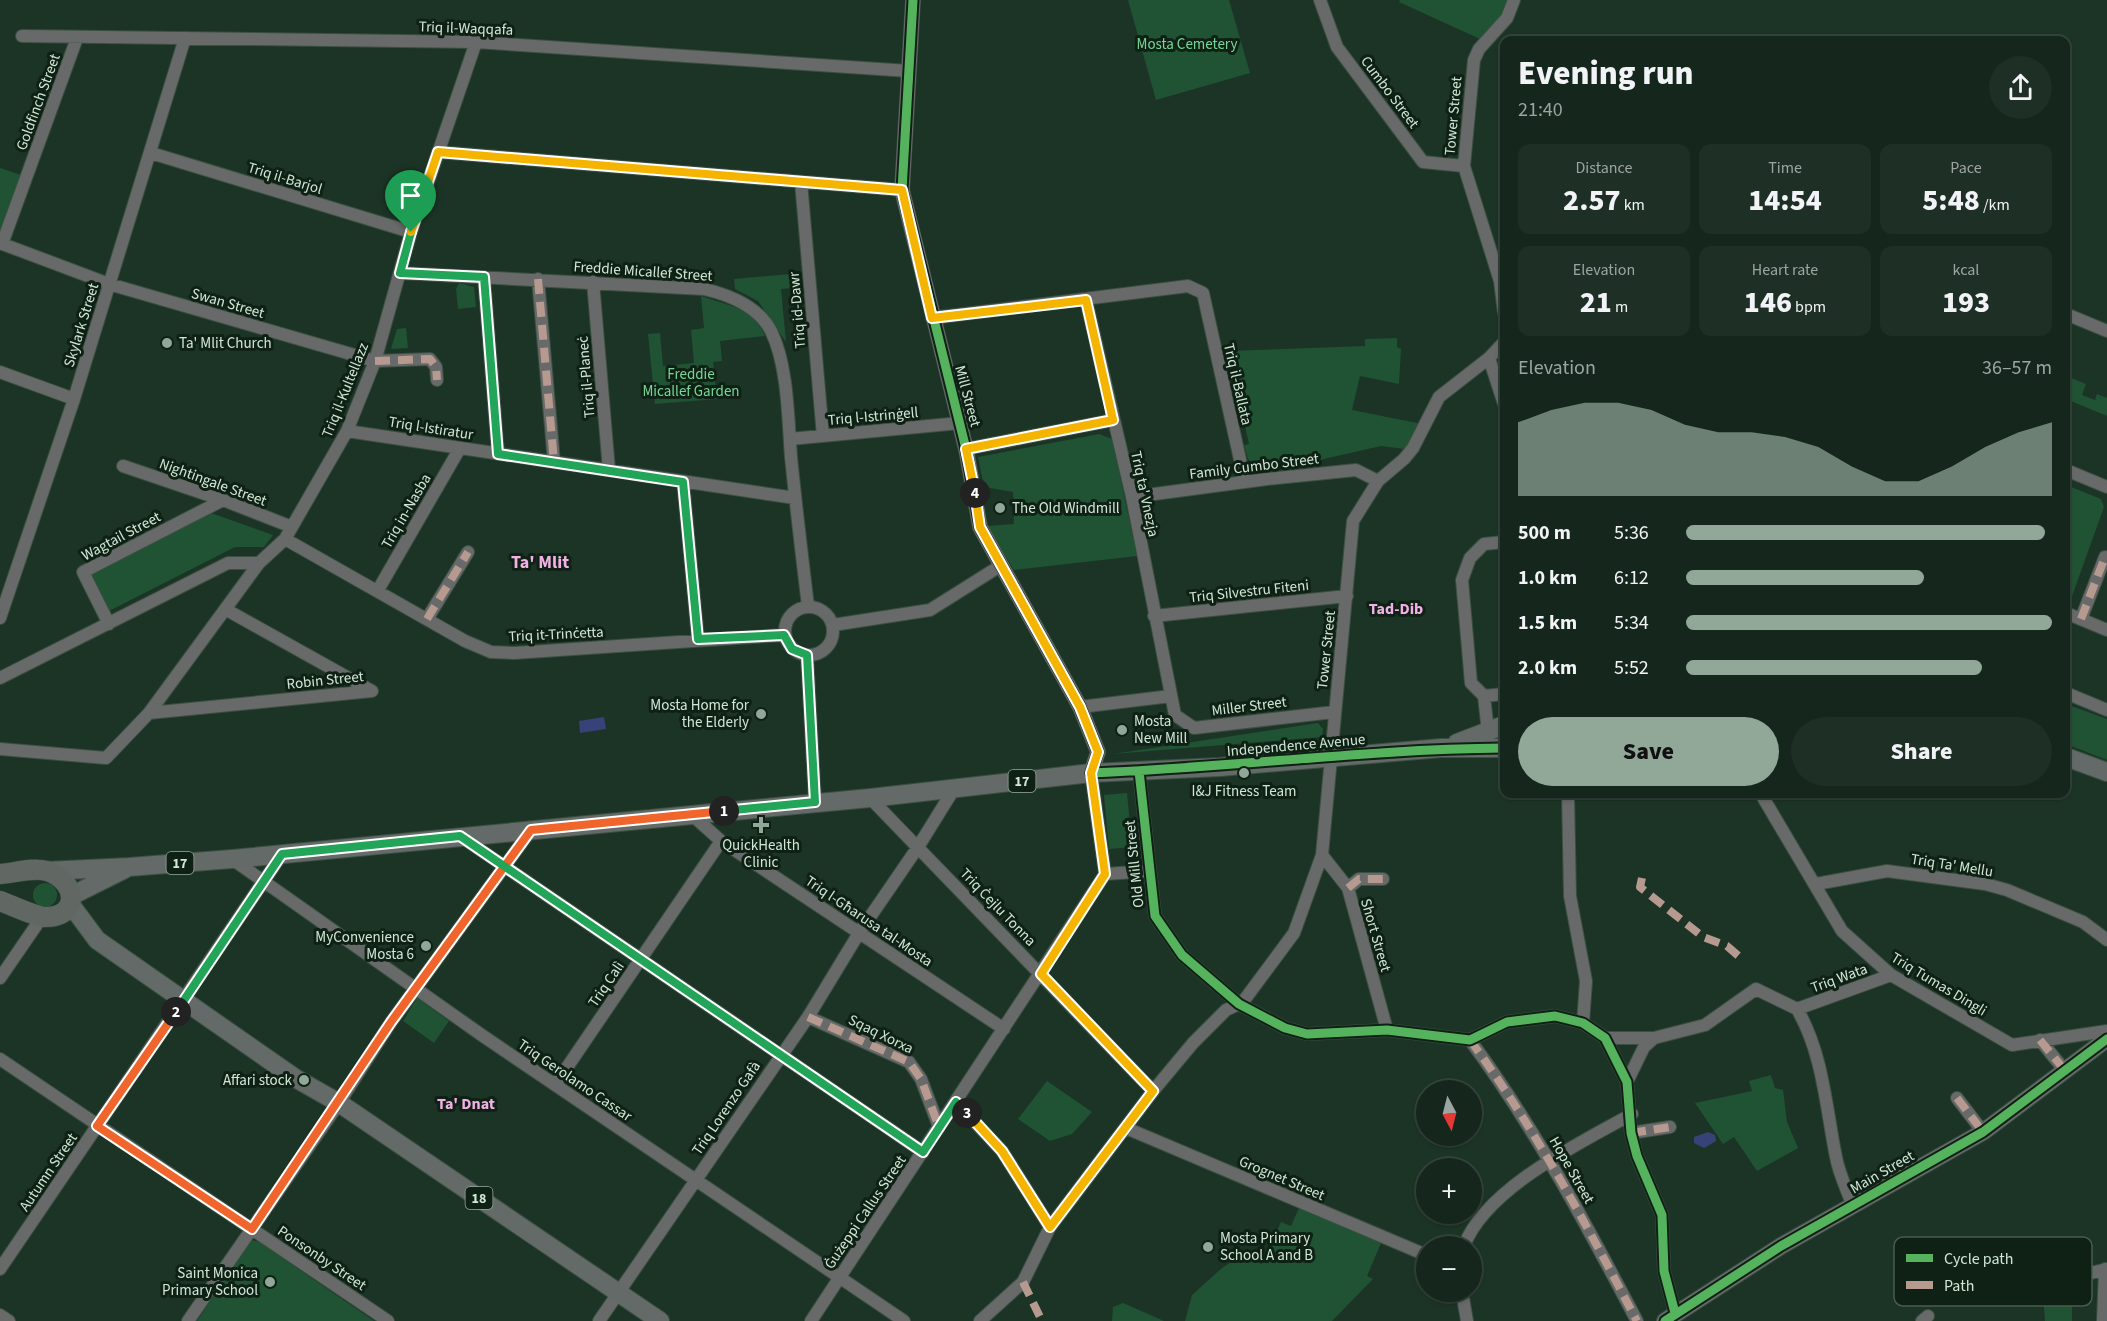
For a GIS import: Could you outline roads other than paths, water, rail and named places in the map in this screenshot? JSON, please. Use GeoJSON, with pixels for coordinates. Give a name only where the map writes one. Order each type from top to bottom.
{"type":"FeatureCollection","features":[{"type":"Feature","properties":{"kind":"highway"},"geometry":{"type":"LineString","coordinates":[[0,874],[46,871],[64,880],[71,901],[56,915],[42,917],[0,901]]}},
{"type":"Feature","properties":{"kind":"main road","name":"Independence Avenue"},"geometry":{"type":"LineString","coordinates":[[1441,748],[1496,729]]}},
{"type":"Feature","properties":{"kind":"main road","name":"Independence Avenue"},"geometry":{"type":"LineString","coordinates":[[46,871],[232,859],[870,798],[1091,773],[1333,758],[1441,748],[1500,748]]}},
{"type":"Feature","properties":{"kind":"main road"},"geometry":{"type":"LineString","coordinates":[[2070,758],[2107,772]]}},
{"type":"Feature","properties":{"kind":"main road","name":"Independence Avenue"},"geometry":{"type":"LineString","coordinates":[[71,901],[129,867]]}},
{"type":"Feature","properties":{"kind":"main road","name":"18"},"geometry":{"type":"LineString","coordinates":[[71,901],[97,940],[183,1002],[295,1078],[339,1103],[660,1321]]}},
{"type":"Feature","properties":{"kind":"main road","name":"Main Street"},"geometry":{"type":"LineString","coordinates":[[1670,1317],[1781,1246],[1983,1132],[2066,1072],[2107,1039]]}},
{"type":"Feature","properties":{"kind":"street","name":"Mill Street"},"geometry":{"type":"LineString","coordinates":[[914,0],[902,190],[932,318],[960,423],[980,527],[1080,707],[1098,752],[1091,773]]}},
{"type":"Feature","properties":{"kind":"street","name":"Cumbo Street"},"geometry":{"type":"LineString","coordinates":[[1320,0],[1337,47],[1424,162],[1464,166]]}},
{"type":"Feature","properties":{"kind":"street","name":"Tower Street"},"geometry":{"type":"LineString","coordinates":[[1500,281],[1464,166],[1474,60],[1507,18],[1514,0]]}},
{"type":"Feature","properties":{"kind":"street","name":"Triq il-Waqqafa"},"geometry":{"type":"LineString","coordinates":[[22,36],[476,42],[909,71]]}},
{"type":"Feature","properties":{"kind":"street","name":"Goldfinch Street"},"geometry":{"type":"LineString","coordinates":[[1,244],[77,38]]}},
{"type":"Feature","properties":{"kind":"street","name":"Skylark Street"},"geometry":{"type":"LineString","coordinates":[[0,618],[74,399],[151,153],[184,38]]}},
{"type":"Feature","properties":{"kind":"street","name":"Triq il-Kultellazz"},"geometry":{"type":"LineString","coordinates":[[0,749],[106,758],[149,713],[259,563],[285,539],[347,431],[375,361],[411,232],[476,42]]}},
{"type":"Feature","properties":{"kind":"street"},"geometry":{"type":"LineString","coordinates":[[438,152],[902,190]]}},
{"type":"Feature","properties":{"kind":"street","name":"Triq il-Barjol"},"geometry":{"type":"LineString","coordinates":[[151,153],[411,232]]}},
{"type":"Feature","properties":{"kind":"street","name":"Triq id-Dawr"},"geometry":{"type":"LineString","coordinates":[[801,182],[823,436]]}},
{"type":"Feature","properties":{"kind":"street","name":"Swan Street"},"geometry":{"type":"LineString","coordinates":[[1,244],[109,284],[375,361],[430,359],[436,367],[437,380]]}},
{"type":"Feature","properties":{"kind":"street","name":"Freddie Micallef Street"},"geometry":{"type":"LineString","coordinates":[[400,273],[593,282],[722,293],[739,299],[756,312],[770,329],[778,348],[808,606]]}},
{"type":"Feature","properties":{"kind":"street"},"geometry":{"type":"LineString","coordinates":[[484,277],[498,454]]}},
{"type":"Feature","properties":{"kind":"street"},"geometry":{"type":"LineString","coordinates":[[538,279],[554,462]]}},
{"type":"Feature","properties":{"kind":"street","name":"Triq il-Planeċ"},"geometry":{"type":"LineString","coordinates":[[593,282],[609,470]]}},
{"type":"Feature","properties":{"kind":"street","name":"Triq il-Ballata"},"geometry":{"type":"LineString","coordinates":[[1086,300],[1188,286],[1203,293],[1245,482]]}},
{"type":"Feature","properties":{"kind":"street"},"geometry":{"type":"LineString","coordinates":[[932,318],[1086,300]]}},
{"type":"Feature","properties":{"kind":"street","name":"Triq ta' Vnezja"},"geometry":{"type":"LineString","coordinates":[[1086,300],[1132,497],[1171,696]]}},
{"type":"Feature","properties":{"kind":"street"},"geometry":{"type":"LineString","coordinates":[[2070,316],[2107,331]]}},
{"type":"Feature","properties":{"kind":"street","name":"Tower Street"},"geometry":{"type":"LineString","coordinates":[[980,1321],[1023,1282],[1050,1227],[1153,1091],[1226,1010],[1242,1002],[1294,933],[1322,855],[1333,758],[1334,712],[1353,521],[1378,481],[1404,459],[1413,448],[1439,397],[1489,358],[1500,346]]}},
{"type":"Feature","properties":{"kind":"street"},"geometry":{"type":"LineString","coordinates":[[1489,358],[1500,392]]}},
{"type":"Feature","properties":{"kind":"street"},"geometry":{"type":"LineString","coordinates":[[0,372],[74,399]]}},
{"type":"Feature","properties":{"kind":"street"},"geometry":{"type":"LineString","coordinates":[[966,449],[1113,420]]}},
{"type":"Feature","properties":{"kind":"street","name":"Triq l-Istrinġell"},"geometry":{"type":"LineString","coordinates":[[789,439],[960,423]]}},
{"type":"Feature","properties":{"kind":"street","name":"Triq l-Istiratur"},"geometry":{"type":"LineString","coordinates":[[347,431],[795,498]]}},
{"type":"Feature","properties":{"kind":"street","name":"Triq in-Nasba"},"geometry":{"type":"LineString","coordinates":[[378,590],[460,448]]}},
{"type":"Feature","properties":{"kind":"street","name":"Nightingale Street"},"geometry":{"type":"LineString","coordinates":[[123,466],[223,500],[292,527]]}},
{"type":"Feature","properties":{"kind":"street","name":"Family Cumbo Street"},"geometry":{"type":"LineString","coordinates":[[1132,497],[1356,470],[1378,481]]}},
{"type":"Feature","properties":{"kind":"street"},"geometry":{"type":"LineString","coordinates":[[2070,472],[2107,487]]}},
{"type":"Feature","properties":{"kind":"street"},"geometry":{"type":"LineString","coordinates":[[683,482],[698,639]]}},
{"type":"Feature","properties":{"kind":"street","name":"Wagtail Street"},"geometry":{"type":"LineString","coordinates":[[109,624],[83,572],[223,500]]}},
{"type":"Feature","properties":{"kind":"street","name":"Triq it-Trinċetta"},"geometry":{"type":"LineString","coordinates":[[285,539],[465,641],[491,652],[514,653],[784,635]]}},
{"type":"Feature","properties":{"kind":"street"},"geometry":{"type":"LineString","coordinates":[[1496,729],[1484,696],[1471,683],[1462,580],[1470,558],[1484,544],[1500,542]]}},
{"type":"Feature","properties":{"kind":"street"},"geometry":{"type":"LineString","coordinates":[[427,619],[468,552]]}},
{"type":"Feature","properties":{"kind":"street"},"geometry":{"type":"LineString","coordinates":[[2081,619],[2105,557]]}},
{"type":"Feature","properties":{"kind":"street"},"geometry":{"type":"LineString","coordinates":[[0,678],[228,563],[259,563]]}},
{"type":"Feature","properties":{"kind":"street"},"geometry":{"type":"LineString","coordinates":[[833,626],[930,610],[1000,566]]}},
{"type":"Feature","properties":{"kind":"street","name":"Triq Silvestru Fiteni"},"geometry":{"type":"LineString","coordinates":[[1154,616],[1347,596]]}},
{"type":"Feature","properties":{"kind":"street"},"geometry":{"type":"LineString","coordinates":[[808,606],[824,612],[833,626],[828,647],[815,655],[807,655],[792,649],[784,635],[788,618],[800,608],[808,606]]}},
{"type":"Feature","properties":{"kind":"street","name":"Robin Street"},"geometry":{"type":"LineString","coordinates":[[149,713],[372,691],[225,609]]}},
{"type":"Feature","properties":{"kind":"street"},"geometry":{"type":"LineString","coordinates":[[2070,615],[2107,630]]}},
{"type":"Feature","properties":{"kind":"street"},"geometry":{"type":"LineString","coordinates":[[807,655],[815,802]]}},
{"type":"Feature","properties":{"kind":"street"},"geometry":{"type":"LineString","coordinates":[[1484,696],[1500,694]]}},
{"type":"Feature","properties":{"kind":"street"},"geometry":{"type":"LineString","coordinates":[[2070,695],[2107,710]]}},
{"type":"Feature","properties":{"kind":"street"},"geometry":{"type":"LineString","coordinates":[[1080,707],[1171,696]]}},
{"type":"Feature","properties":{"kind":"street","name":"Miller Street"},"geometry":{"type":"LineString","coordinates":[[1171,696],[1175,715],[1194,728],[1334,712]]}},
{"type":"Feature","properties":{"kind":"street","name":"Old Mill Street"},"geometry":{"type":"LineString","coordinates":[[1139,771],[1155,916],[1182,955],[1242,1002],[1285,1028],[1307,1034],[1387,1030],[1470,1040]]}},
{"type":"Feature","properties":{"kind":"street"},"geometry":{"type":"LineString","coordinates":[[1091,773],[1105,874],[1150,871]]}},
{"type":"Feature","properties":{"kind":"street","name":"Triq Lorenzo Gafà"},"geometry":{"type":"LineString","coordinates":[[599,1321],[781,1053],[808,1017],[859,933],[918,847],[954,789]]}},
{"type":"Feature","properties":{"kind":"street","name":"Triq Ċejlu Tonna"},"geometry":{"type":"LineString","coordinates":[[870,798],[1153,1091]]}},
{"type":"Feature","properties":{"kind":"street"},"geometry":{"type":"LineString","coordinates":[[1568,798],[1570,896],[1586,981],[1582,1023]]}},
{"type":"Feature","properties":{"kind":"street","name":"Triq Tumas Dingli"},"geometry":{"type":"LineString","coordinates":[[1763,798],[1842,931],[1891,975],[2012,1045],[2107,1031]]}},
{"type":"Feature","properties":{"kind":"street","name":"Triq l-Għarusa tal-Mosta"},"geometry":{"type":"LineString","coordinates":[[691,814],[721,841],[1005,1029]]}},
{"type":"Feature","properties":{"kind":"street"},"geometry":{"type":"LineString","coordinates":[[188,1321],[339,1103],[416,987],[531,830]]}},
{"type":"Feature","properties":{"kind":"street"},"geometry":{"type":"LineString","coordinates":[[460,836],[923,1152]]}},
{"type":"Feature","properties":{"kind":"street","name":"Triq Calì"},"geometry":{"type":"LineString","coordinates":[[555,1084],[721,841]]}},
{"type":"Feature","properties":{"kind":"street","name":"Autumn Street"},"geometry":{"type":"LineString","coordinates":[[0,1269],[282,854]]}},
{"type":"Feature","properties":{"kind":"street","name":"Short Street"},"geometry":{"type":"LineString","coordinates":[[1322,855],[1348,888],[1387,1030]]}},
{"type":"Feature","properties":{"kind":"street","name":"Triq Gerolamo Cassar"},"geometry":{"type":"LineString","coordinates":[[232,859],[696,1181],[904,1321]]}},
{"type":"Feature","properties":{"kind":"street","name":"Triq Ta' Mellu"},"geometry":{"type":"LineString","coordinates":[[1816,884],[1887,871],[1985,884],[2082,922],[2107,940]]}},
{"type":"Feature","properties":{"kind":"street","name":"Ġużeppi Callus Street"},"geometry":{"type":"LineString","coordinates":[[811,1321],[1105,874]]}},
{"type":"Feature","properties":{"kind":"street"},"geometry":{"type":"LineString","coordinates":[[1348,888],[1359,879],[1383,879]]}},
{"type":"Feature","properties":{"kind":"street"},"geometry":{"type":"LineString","coordinates":[[0,978],[42,917]]}},
{"type":"Feature","properties":{"kind":"street","name":"Triq Wata"},"geometry":{"type":"LineString","coordinates":[[1797,1009],[1891,975]]}},
{"type":"Feature","properties":{"kind":"street"},"geometry":{"type":"LineString","coordinates":[[1605,1038],[1654,1038],[1705,1025],[1756,989],[1797,1009],[1805,1023],[1827,1096],[1836,1159],[1853,1206]]}},
{"type":"Feature","properties":{"kind":"street"},"geometry":{"type":"LineString","coordinates":[[1470,1040],[1507,1022],[1555,1016],[1582,1023],[1605,1038],[1627,1082],[1632,1114],[1631,1133],[1637,1156],[1662,1215],[1664,1271],[1670,1317]]}},
{"type":"Feature","properties":{"kind":"street","name":"Sqaq Xorxa"},"geometry":{"type":"LineString","coordinates":[[808,1017],[909,1062],[921,1079],[939,1127]]}},
{"type":"Feature","properties":{"kind":"street"},"geometry":{"type":"LineString","coordinates":[[1627,1082],[1644,1047],[1654,1038]]}},
{"type":"Feature","properties":{"kind":"street","name":"Hope Street"},"geometry":{"type":"LineString","coordinates":[[1470,1040],[1510,1094],[1550,1161],[1637,1321]]}},
{"type":"Feature","properties":{"kind":"street"},"geometry":{"type":"LineString","coordinates":[[2040,1040],[2066,1072]]}},
{"type":"Feature","properties":{"kind":"street","name":"Ponsonby Street"},"geometry":{"type":"LineString","coordinates":[[0,1059],[388,1321]]}},
{"type":"Feature","properties":{"kind":"street"},"geometry":{"type":"LineString","coordinates":[[1957,1098],[1983,1132]]}},
{"type":"Feature","properties":{"kind":"street"},"geometry":{"type":"LineString","coordinates":[[956,1102],[1002,1151],[1050,1227]]}},
{"type":"Feature","properties":{"kind":"street"},"geometry":{"type":"LineString","coordinates":[[1471,1236],[1496,1203],[1550,1161],[1632,1114]]}},
{"type":"Feature","properties":{"kind":"street"},"geometry":{"type":"LineString","coordinates":[[1631,1133],[1670,1127]]}},
{"type":"Feature","properties":{"kind":"street","name":"Grognet Street"},"geometry":{"type":"LineString","coordinates":[[1126,1128],[1416,1250]]}},
{"type":"Feature","properties":{"kind":"street"},"geometry":{"type":"LineString","coordinates":[[2103,1321],[2106,1269]]}},
{"type":"Feature","properties":{"kind":"street"},"geometry":{"type":"LineString","coordinates":[[1464,1302],[1467,1321]]}},
{"type":"Feature","properties":{"kind":"street"},"geometry":{"type":"LineString","coordinates":[[0,1315],[9,1321]]}},
{"type":"Feature","properties":{"kind":"water"},"geometry":{"type":"Polygon","coordinates":[[[604,717],[606,729],[580,733],[579,721],[604,717]]]}},
{"type":"Feature","properties":{"kind":"water"},"geometry":{"type":"Polygon","coordinates":[[[1708,1132],[1715,1135],[1716,1141],[1704,1148],[1694,1143],[1694,1137],[1708,1132]]]}},
{"type":"Feature","properties":{"kind":"place","name":"Ta' Mlit Church"},"geometry":{"type":"Point","coordinates":[167,343]}},
{"type":"Feature","properties":{"kind":"place","name":"The Old Windmill"},"geometry":{"type":"Point","coordinates":[1000,508]}},
{"type":"Feature","properties":{"kind":"place","name":"Mosta Home for the Elderly"},"geometry":{"type":"Point","coordinates":[761,714]}},
{"type":"Feature","properties":{"kind":"place","name":"Mosta New Mill"},"geometry":{"type":"Point","coordinates":[1122,730]}},
{"type":"Feature","properties":{"kind":"place","name":"I&J Fitness Team"},"geometry":{"type":"Point","coordinates":[1244,773]}},
{"type":"Feature","properties":{"kind":"place","name":"QuickHealth Clinic"},"geometry":{"type":"Point","coordinates":[761,825]}},
{"type":"Feature","properties":{"kind":"place","name":"MyConvenience Mosta 6"},"geometry":{"type":"Point","coordinates":[426,946]}},
{"type":"Feature","properties":{"kind":"place","name":"Affari stock"},"geometry":{"type":"Point","coordinates":[304,1080]}},
{"type":"Feature","properties":{"kind":"place","name":"Mosta Primary School A and B"},"geometry":{"type":"Point","coordinates":[1208,1247]}},
{"type":"Feature","properties":{"kind":"place","name":"Saint Monica Primary School"},"geometry":{"type":"Point","coordinates":[270,1282]}},
{"type":"Feature","properties":{"kind":"district","name":"Ta' Mlit"},"geometry":{"type":"Point","coordinates":[540,562]}},
{"type":"Feature","properties":{"kind":"district","name":"Tad-Dib"},"geometry":{"type":"Point","coordinates":[1396,608]}},
{"type":"Feature","properties":{"kind":"district","name":"Ta' Dnat"},"geometry":{"type":"Point","coordinates":[466,1103]}},
{"type":"Feature","properties":{"kind":"park label","name":"Mosta Cemetery"},"geometry":{"type":"Point","coordinates":[1187,44]}},
{"type":"Feature","properties":{"kind":"park label","name":"Freddie Micallef Garden"},"geometry":{"type":"Point","coordinates":[691,382]}}]}
